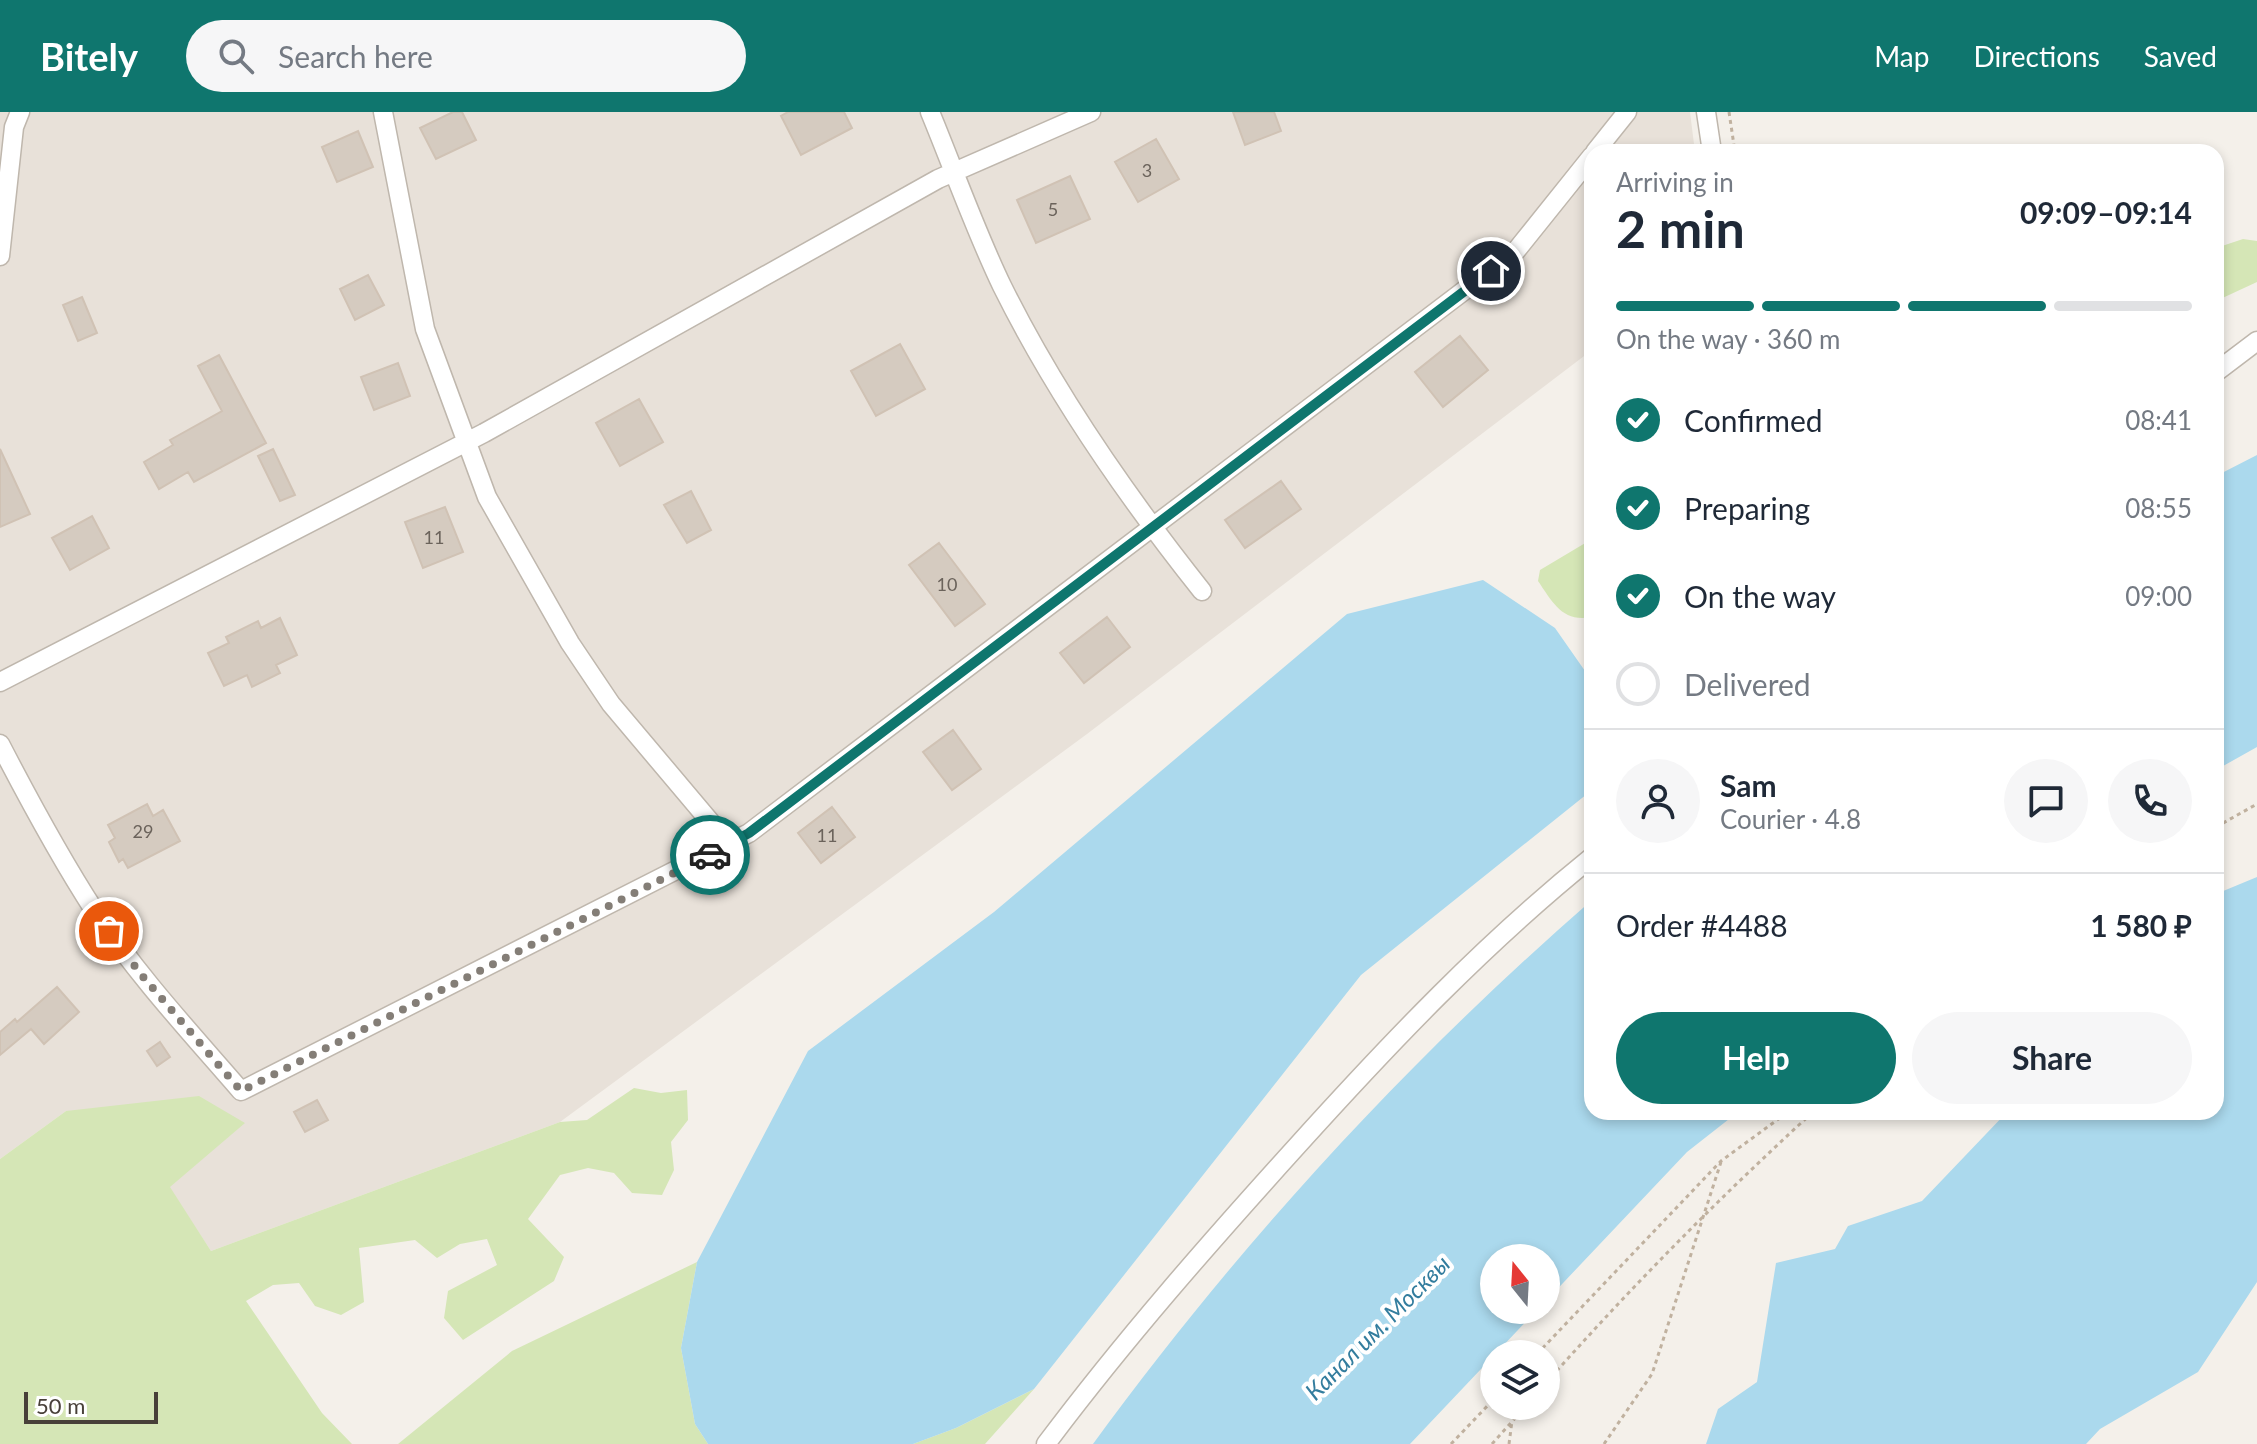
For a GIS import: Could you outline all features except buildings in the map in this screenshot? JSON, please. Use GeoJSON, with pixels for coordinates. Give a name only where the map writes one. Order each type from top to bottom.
{"type":"FeatureCollection","features":[{"type":"Feature","properties":{"kind":"street"},"geometry":{"type":"LineString","coordinates":[[0,256],[14,127],[20,112]]}},
{"type":"Feature","properties":{"kind":"street"},"geometry":{"type":"LineString","coordinates":[[383,112],[425,329],[465,443],[513,548],[611,704],[729,844]]}},
{"type":"Feature","properties":{"kind":"street"},"geometry":{"type":"LineString","coordinates":[[930,112],[1003,288],[1093,442],[1152,528],[1202,591]]}},
{"type":"Feature","properties":{"kind":"street"},"geometry":{"type":"LineString","coordinates":[[0,682],[465,443],[954,171],[1091,112]]}},
{"type":"Feature","properties":{"kind":"street"},"geometry":{"type":"LineString","coordinates":[[1602,144],[1627,112]]}},
{"type":"Feature","properties":{"kind":"street"},"geometry":{"type":"LineString","coordinates":[[1706,112],[1711,144]]}},
{"type":"Feature","properties":{"kind":"street"},"geometry":{"type":"LineString","coordinates":[[0,744],[43,827],[94,911],[139,972],[241,1091],[729,844],[1515,252],[1584,166]]}},
{"type":"Feature","properties":{"kind":"street"},"geometry":{"type":"LineString","coordinates":[[2224,366],[2257,341]]}},
{"type":"Feature","properties":{"kind":"street"},"geometry":{"type":"LineString","coordinates":[[1046,1444],[1094,1380],[1250,1198],[1417,1014],[1524,912],[1584,863]]}},
{"type":"Feature","properties":{"kind":"path"},"geometry":{"type":"LineString","coordinates":[[1729,112],[1734,144]]}},
{"type":"Feature","properties":{"kind":"path"},"geometry":{"type":"LineString","coordinates":[[2224,823],[2257,804]]}},
{"type":"Feature","properties":{"kind":"path"},"geometry":{"type":"LineString","coordinates":[[1550,1340],[1721,1161],[1777,1120]]}},
{"type":"Feature","properties":{"kind":"path"},"geometry":{"type":"LineString","coordinates":[[1560,1367],[1709,1207],[1804,1120]]}},
{"type":"Feature","properties":{"kind":"path"},"geometry":{"type":"LineString","coordinates":[[1604,1444],[1652,1374],[1709,1207],[1721,1161]]}},
{"type":"Feature","properties":{"kind":"path"},"geometry":{"type":"LineString","coordinates":[[1451,1444],[1480,1414]]}},
{"type":"Feature","properties":{"kind":"path"},"geometry":{"type":"LineString","coordinates":[[1492,1444],[1512,1421]]}},
{"type":"Feature","properties":{"kind":"path"},"geometry":{"type":"LineString","coordinates":[[1509,1444],[1512,1421]]}},
{"type":"Feature","properties":{"kind":"shaded area"},"geometry":{"type":"Polygon","coordinates":[[[0,112],[1690,112],[1694,144],[1584,144],[1584,356],[1087,734],[560,1122],[211,1251],[169,1187],[66,1111],[0,1159],[0,112]]]}},
{"type":"Feature","properties":{"kind":"green space"},"geometry":{"type":"Polygon","coordinates":[[[2243,239],[2257,241],[2257,282],[2224,297],[2224,245],[2243,239]]]}},
{"type":"Feature","properties":{"kind":"green space"},"geometry":{"type":"Polygon","coordinates":[[[1584,544],[1584,618],[1573,617],[1560,610],[1538,581],[1540,570],[1584,544]]]}},
{"type":"Feature","properties":{"kind":"green space"},"geometry":{"type":"Polygon","coordinates":[[[634,1088],[661,1093],[687,1090],[688,1120],[671,1142],[674,1170],[662,1195],[632,1193],[614,1173],[588,1168],[560,1175],[528,1219],[564,1257],[554,1281],[463,1340],[444,1318],[448,1291],[497,1265],[487,1239],[460,1244],[437,1258],[415,1240],[359,1248],[364,1302],[341,1315],[315,1306],[299,1283],[273,1285],[246,1301],[322,1413],[352,1444],[0,1444],[0,1159],[66,1111],[199,1096],[245,1123],[170,1187],[211,1251],[560,1122],[587,1120],[634,1088]]]}},
{"type":"Feature","properties":{"kind":"green space"},"geometry":{"type":"Polygon","coordinates":[[[697,1262],[681,1348],[695,1424],[708,1444],[398,1444],[512,1351],[697,1262]]]}},
{"type":"Feature","properties":{"kind":"green space"},"geometry":{"type":"Polygon","coordinates":[[[1034,1389],[985,1444],[913,1444],[956,1428],[1034,1389]]]}},
{"type":"Feature","properties":{"kind":"water"},"geometry":{"type":"Polygon","coordinates":[[[2257,455],[2257,747],[2224,766],[2224,472],[2257,455]]]}},
{"type":"Feature","properties":{"kind":"water"},"geometry":{"type":"Polygon","coordinates":[[[1483,580],[1555,628],[1584,670],[1584,796],[1361,975],[1034,1389],[956,1428],[913,1444],[708,1444],[695,1424],[681,1348],[697,1262],[808,1051],[994,912],[1347,614],[1483,580]]]}},
{"type":"Feature","properties":{"kind":"water"},"geometry":{"type":"Polygon","coordinates":[[[2257,877],[2257,1282],[2198,1372],[2100,1429],[2086,1444],[1706,1444],[1718,1409],[1757,1382],[1776,1263],[1835,1249],[1848,1226],[1922,1201],[1999,1120],[2224,1120],[2224,891],[2257,877]]]}},
{"type":"Feature","properties":{"kind":"water","name":"Канал им. Москвы"},"geometry":{"type":"Polygon","coordinates":[[[1584,907],[1584,1120],[1728,1120],[1687,1152],[1560,1286],[1560,1244],[1480,1244],[1480,1324],[1524,1324],[1509,1340],[1480,1340],[1480,1370],[1410,1444],[1093,1444],[1148,1370],[1266,1227],[1327,1158],[1456,1025],[1584,907]]]}},
{"type":"Feature","properties":{"kind":"way so far"},"geometry":{"type":"LineString","coordinates":[[109,931],[139,972],[241,1091],[710,855]]}},
{"type":"Feature","properties":{"kind":"route"},"geometry":{"type":"LineString","coordinates":[[710,855],[749,833],[1491,271]]}}]}
